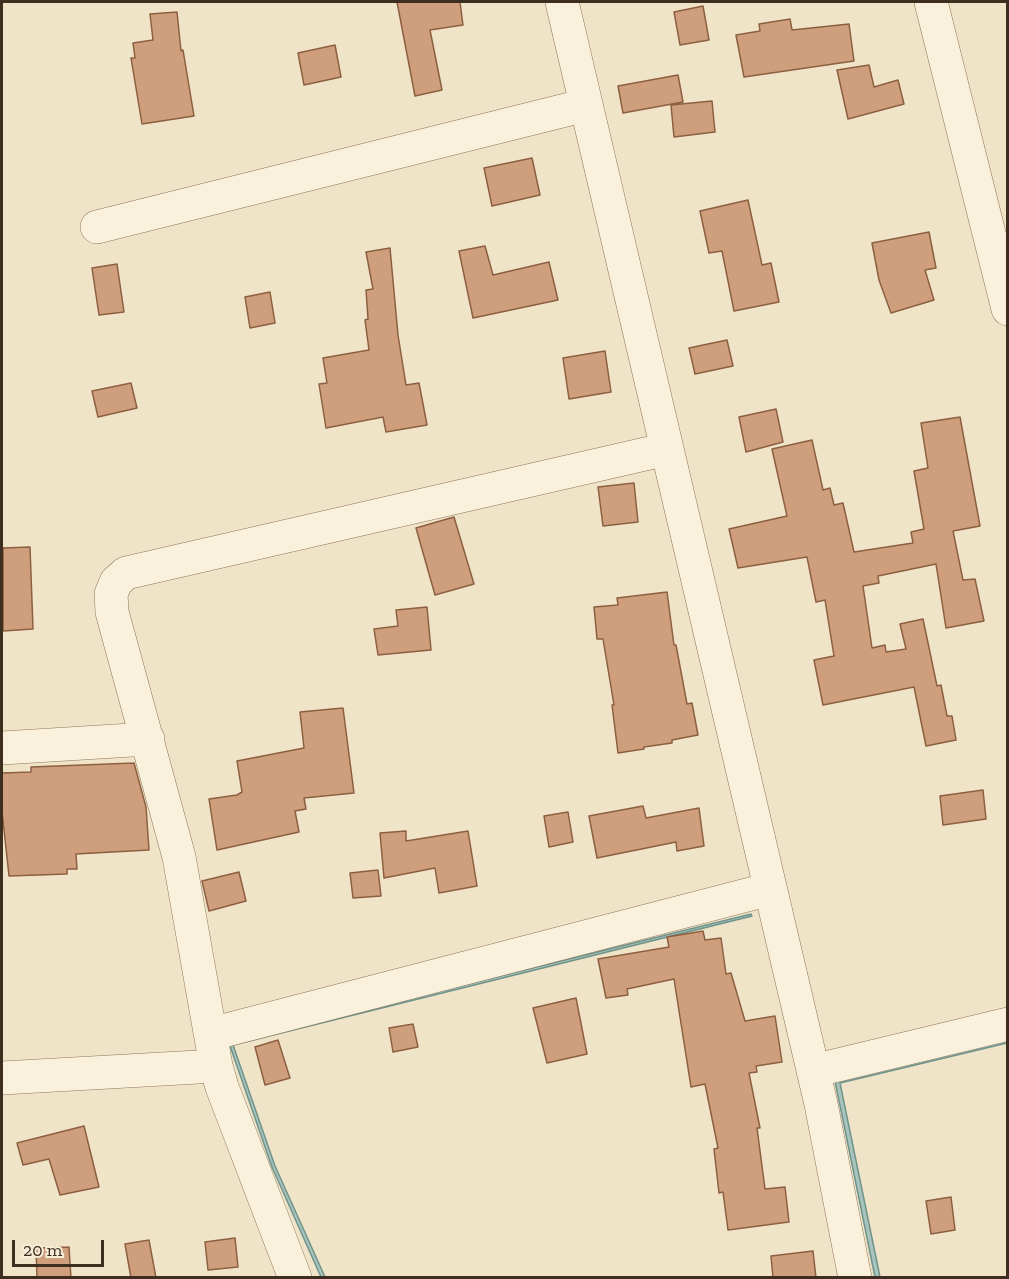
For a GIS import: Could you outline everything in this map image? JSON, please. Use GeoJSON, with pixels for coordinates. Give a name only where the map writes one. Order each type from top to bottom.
{"type":"FeatureCollection","features":[{"type":"Feature","properties":{"kind":"street"},"geometry":{"type":"LineString","coordinates":[[562,2],[813,1071],[855,1278]]}},
{"type":"Feature","properties":{"kind":"street"},"geometry":{"type":"LineString","coordinates":[[931,2],[1008,309]]}},
{"type":"Feature","properties":{"kind":"street"},"geometry":{"type":"LineString","coordinates":[[97,227],[586,105]]}},
{"type":"Feature","properties":{"kind":"street"},"geometry":{"type":"LineString","coordinates":[[296,1278],[213,1050],[179,857],[112,612],[111,594],[116,582],[126,573],[667,449]]}},
{"type":"Feature","properties":{"kind":"street"},"geometry":{"type":"LineString","coordinates":[[2,748],[148,739]]}},
{"type":"Feature","properties":{"kind":"street"},"geometry":{"type":"LineString","coordinates":[[2,1078],[213,1050],[770,889]]}},
{"type":"Feature","properties":{"kind":"street"},"geometry":{"type":"LineString","coordinates":[[813,1071],[1008,1024]]}},
{"type":"Feature","properties":{"kind":"water"},"geometry":{"type":"Polygon","coordinates":[[[751,914],[752,916],[233,1045],[275,1166],[325,1277],[321,1277],[272,1167],[229,1043],[751,914]]]}},
{"type":"Feature","properties":{"kind":"water"},"geometry":{"type":"Polygon","coordinates":[[[1007,1039],[1007,1043],[840,1083],[880,1277],[875,1277],[835,1081],[1007,1039]]]}},
{"type":"Feature","properties":{"kind":"building"},"geometry":{"type":"Polygon","coordinates":[[[397,2],[460,2],[463,25],[430,30],[442,90],[415,96],[397,2]]]}},
{"type":"Feature","properties":{"kind":"building"},"geometry":{"type":"Polygon","coordinates":[[[703,6],[709,40],[680,45],[674,12],[703,6]]]}},
{"type":"Feature","properties":{"kind":"building"},"geometry":{"type":"Polygon","coordinates":[[[177,12],[181,51],[183,50],[194,116],[142,124],[131,58],[135,58],[133,43],[153,40],[150,14],[177,12]]]}},
{"type":"Feature","properties":{"kind":"building"},"geometry":{"type":"Polygon","coordinates":[[[790,19],[792,30],[849,24],[854,61],[744,77],[736,35],[760,31],[759,24],[790,19]]]}},
{"type":"Feature","properties":{"kind":"building"},"geometry":{"type":"Polygon","coordinates":[[[335,45],[341,77],[304,85],[298,53],[335,45]]]}},
{"type":"Feature","properties":{"kind":"building"},"geometry":{"type":"Polygon","coordinates":[[[869,65],[874,87],[898,80],[904,104],[848,119],[837,70],[869,65]]]}},
{"type":"Feature","properties":{"kind":"building"},"geometry":{"type":"Polygon","coordinates":[[[678,75],[683,102],[623,113],[618,86],[678,75]]]}},
{"type":"Feature","properties":{"kind":"building"},"geometry":{"type":"Polygon","coordinates":[[[712,101],[715,132],[674,137],[671,105],[712,101]]]}},
{"type":"Feature","properties":{"kind":"building"},"geometry":{"type":"Polygon","coordinates":[[[532,158],[540,195],[492,206],[484,168],[532,158]]]}},
{"type":"Feature","properties":{"kind":"building"},"geometry":{"type":"Polygon","coordinates":[[[748,200],[762,265],[771,263],[779,302],[734,311],[722,251],[709,253],[700,211],[748,200]]]}},
{"type":"Feature","properties":{"kind":"building"},"geometry":{"type":"Polygon","coordinates":[[[929,232],[936,268],[925,270],[934,300],[891,313],[879,280],[872,243],[929,232]]]}},
{"type":"Feature","properties":{"kind":"building"},"geometry":{"type":"Polygon","coordinates":[[[485,246],[493,275],[549,262],[558,300],[473,318],[459,251],[485,246]]]}},
{"type":"Feature","properties":{"kind":"building"},"geometry":{"type":"Polygon","coordinates":[[[390,248],[398,335],[406,385],[419,383],[427,425],[386,432],[383,417],[326,428],[319,384],[327,383],[323,358],[369,350],[365,320],[368,319],[366,290],[373,289],[366,252],[390,248]]]}},
{"type":"Feature","properties":{"kind":"building"},"geometry":{"type":"Polygon","coordinates":[[[117,264],[124,312],[99,315],[92,268],[117,264]]]}},
{"type":"Feature","properties":{"kind":"building"},"geometry":{"type":"Polygon","coordinates":[[[270,292],[275,323],[250,328],[245,297],[270,292]]]}},
{"type":"Feature","properties":{"kind":"building"},"geometry":{"type":"Polygon","coordinates":[[[727,340],[733,366],[695,374],[689,348],[727,340]]]}},
{"type":"Feature","properties":{"kind":"building"},"geometry":{"type":"Polygon","coordinates":[[[605,351],[611,392],[569,399],[563,358],[605,351]]]}},
{"type":"Feature","properties":{"kind":"building"},"geometry":{"type":"Polygon","coordinates":[[[131,383],[137,408],[98,417],[92,391],[131,383]]]}},
{"type":"Feature","properties":{"kind":"building"},"geometry":{"type":"Polygon","coordinates":[[[776,409],[783,442],[746,452],[739,417],[776,409]]]}},
{"type":"Feature","properties":{"kind":"building"},"geometry":{"type":"Polygon","coordinates":[[[960,417],[980,526],[953,531],[963,580],[975,579],[984,621],[946,628],[936,564],[878,576],[879,583],[863,586],[872,648],[885,645],[886,652],[906,649],[900,624],[923,619],[937,686],[941,685],[947,716],[952,716],[956,740],[926,746],[914,687],[823,705],[814,660],[834,656],[825,600],[816,602],[807,557],[738,568],[729,529],[787,516],[772,449],[812,440],[823,490],[830,488],[834,505],[843,503],[854,552],[913,543],[911,532],[924,529],[914,471],[928,468],[921,423],[960,417]]]}},
{"type":"Feature","properties":{"kind":"building"},"geometry":{"type":"Polygon","coordinates":[[[634,483],[638,522],[603,526],[598,487],[634,483]]]}},
{"type":"Feature","properties":{"kind":"building"},"geometry":{"type":"Polygon","coordinates":[[[454,517],[474,584],[435,595],[416,528],[454,517]]]}},
{"type":"Feature","properties":{"kind":"building"},"geometry":{"type":"Polygon","coordinates":[[[30,547],[33,629],[3,631],[3,548],[30,547]]]}},
{"type":"Feature","properties":{"kind":"building"},"geometry":{"type":"Polygon","coordinates":[[[667,592],[674,645],[676,645],[687,704],[692,703],[698,735],[672,740],[672,743],[618,753],[612,705],[614,705],[603,639],[597,639],[594,607],[618,605],[617,598],[667,592]]]}},
{"type":"Feature","properties":{"kind":"building"},"geometry":{"type":"Polygon","coordinates":[[[427,607],[431,650],[378,655],[374,629],[398,626],[396,610],[427,607]]]}},
{"type":"Feature","properties":{"kind":"building"},"geometry":{"type":"Polygon","coordinates":[[[343,708],[354,793],[304,798],[306,809],[295,811],[299,832],[217,850],[209,799],[237,795],[242,792],[237,761],[304,748],[300,712],[343,708]]]}},
{"type":"Feature","properties":{"kind":"building"},"geometry":{"type":"Polygon","coordinates":[[[134,763],[146,807],[149,850],[76,854],[77,869],[67,869],[67,874],[9,876],[2,811],[2,773],[31,772],[31,767],[134,763]]]}},
{"type":"Feature","properties":{"kind":"building"},"geometry":{"type":"Polygon","coordinates":[[[983,790],[986,819],[943,825],[940,796],[983,790]]]}},
{"type":"Feature","properties":{"kind":"building"},"geometry":{"type":"Polygon","coordinates":[[[643,806],[646,818],[699,808],[704,846],[677,851],[676,842],[597,858],[589,816],[643,806]]]}},
{"type":"Feature","properties":{"kind":"building"},"geometry":{"type":"Polygon","coordinates":[[[568,812],[573,842],[549,847],[544,816],[568,812]]]}},
{"type":"Feature","properties":{"kind":"building"},"geometry":{"type":"Polygon","coordinates":[[[406,831],[406,841],[468,831],[477,886],[439,893],[435,868],[384,878],[380,833],[406,831]]]}},
{"type":"Feature","properties":{"kind":"building"},"geometry":{"type":"Polygon","coordinates":[[[378,870],[381,896],[353,898],[350,873],[378,870]]]}},
{"type":"Feature","properties":{"kind":"building"},"geometry":{"type":"Polygon","coordinates":[[[239,872],[246,901],[209,911],[202,881],[239,872]]]}},
{"type":"Feature","properties":{"kind":"building"},"geometry":{"type":"Polygon","coordinates":[[[703,931],[705,940],[721,938],[726,974],[731,973],[745,1021],[775,1016],[782,1062],[756,1066],[757,1072],[749,1073],[760,1128],[757,1128],[765,1189],[785,1187],[789,1222],[728,1230],[723,1192],[719,1193],[714,1149],[718,1148],[705,1084],[691,1087],[674,979],[627,989],[628,995],[606,998],[598,959],[669,947],[667,937],[703,931]]]}},
{"type":"Feature","properties":{"kind":"building"},"geometry":{"type":"Polygon","coordinates":[[[576,998],[587,1054],[547,1063],[533,1008],[576,998]]]}},
{"type":"Feature","properties":{"kind":"building"},"geometry":{"type":"Polygon","coordinates":[[[413,1024],[418,1047],[393,1052],[389,1028],[413,1024]]]}},
{"type":"Feature","properties":{"kind":"building"},"geometry":{"type":"Polygon","coordinates":[[[278,1040],[290,1078],[265,1085],[255,1047],[278,1040]]]}},
{"type":"Feature","properties":{"kind":"building"},"geometry":{"type":"Polygon","coordinates":[[[84,1126],[99,1187],[60,1195],[49,1159],[23,1165],[17,1143],[84,1126]]]}},
{"type":"Feature","properties":{"kind":"building"},"geometry":{"type":"Polygon","coordinates":[[[951,1197],[955,1230],[931,1234],[926,1201],[951,1197]]]}},
{"type":"Feature","properties":{"kind":"building"},"geometry":{"type":"Polygon","coordinates":[[[235,1238],[238,1267],[208,1270],[205,1242],[235,1238]]]}},
{"type":"Feature","properties":{"kind":"building"},"geometry":{"type":"Polygon","coordinates":[[[149,1240],[156,1278],[131,1278],[125,1244],[149,1240]]]}},
{"type":"Feature","properties":{"kind":"building"},"geometry":{"type":"Polygon","coordinates":[[[69,1247],[71,1278],[37,1278],[36,1248],[69,1247]]]}},
{"type":"Feature","properties":{"kind":"building"},"geometry":{"type":"Polygon","coordinates":[[[813,1251],[816,1278],[773,1278],[771,1256],[813,1251]]]}}]}
